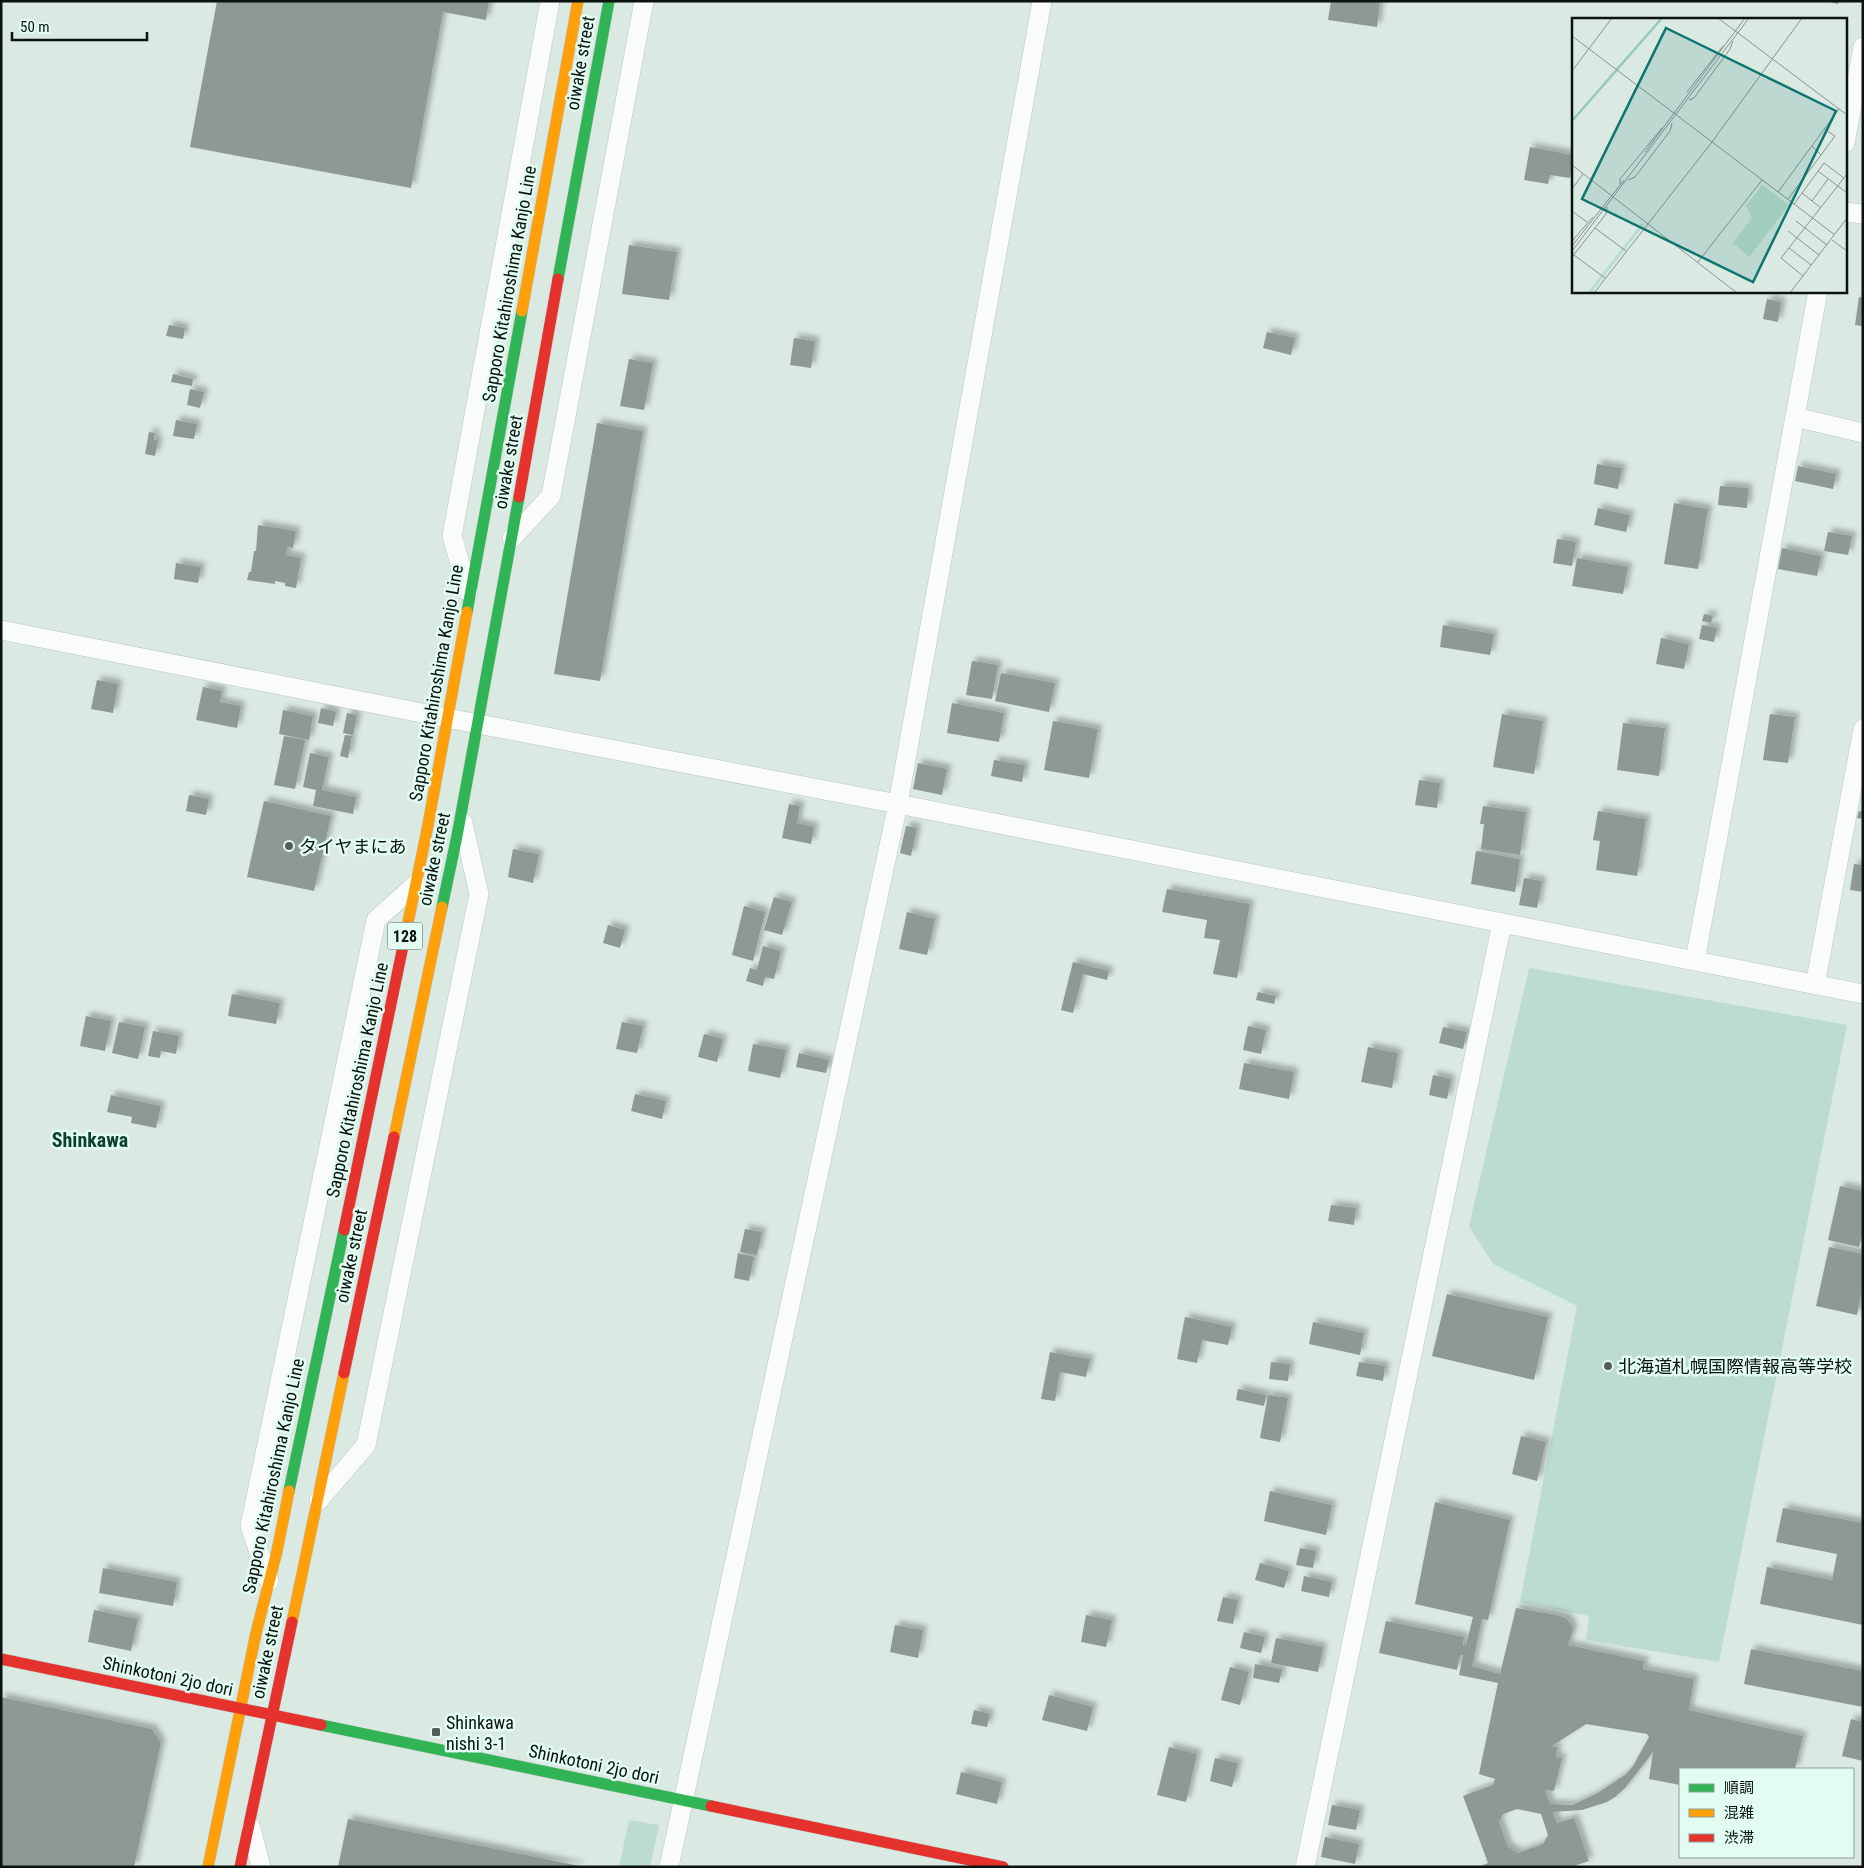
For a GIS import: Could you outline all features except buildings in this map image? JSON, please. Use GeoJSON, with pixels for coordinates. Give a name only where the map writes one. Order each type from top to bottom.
{"type":"FeatureCollection","features":[{"type":"Feature","properties":{"kind":"main road","name":"Sapporo Kitahiroshima Kanjo Line"},"geometry":{"type":"LineString","coordinates":[[208,1867],[256,1633],[277,1551],[416,884],[448,718],[578,1]]}},
{"type":"Feature","properties":{"kind":"main road","name":"oiwake street"},"geometry":{"type":"LineString","coordinates":[[240,1867],[461,815],[609,1]]}},
{"type":"Feature","properties":{"kind":"main road","name":"Shinkotoni 2jo dori"},"geometry":{"type":"LineString","coordinates":[[1,1659],[1003,1867]]}},
{"type":"Feature","properties":{"kind":"street"},"geometry":{"type":"LineString","coordinates":[[469,597],[452,536],[550,1]]}},
{"type":"Feature","properties":{"kind":"street"},"geometry":{"type":"LineString","coordinates":[[512,538],[551,496],[644,1]]}},
{"type":"Feature","properties":{"kind":"street"},"geometry":{"type":"LineString","coordinates":[[669,1867],[898,804],[1042,1]]}},
{"type":"Feature","properties":{"kind":"street"},"geometry":{"type":"LineString","coordinates":[[1846,138],[1863,47]]}},
{"type":"Feature","properties":{"kind":"street"},"geometry":{"type":"LineString","coordinates":[[1846,212],[1863,214]]}},
{"type":"Feature","properties":{"kind":"street"},"geometry":{"type":"LineString","coordinates":[[1695,961],[1818,292]]}},
{"type":"Feature","properties":{"kind":"street"},"geometry":{"type":"LineString","coordinates":[[1795,417],[1863,434]]}},
{"type":"Feature","properties":{"kind":"street"},"geometry":{"type":"LineString","coordinates":[[1,630],[1863,994]]}},
{"type":"Feature","properties":{"kind":"street"},"geometry":{"type":"LineString","coordinates":[[1815,985],[1863,729]]}},
{"type":"Feature","properties":{"kind":"street"},"geometry":{"type":"LineString","coordinates":[[316,1503],[366,1445],[479,894],[461,815]]}},
{"type":"Feature","properties":{"kind":"street"},"geometry":{"type":"LineString","coordinates":[[269,1582],[250,1526],[376,920],[416,884]]}},
{"type":"Feature","properties":{"kind":"street"},"geometry":{"type":"LineString","coordinates":[[1305,1867],[1502,923]]}},
{"type":"Feature","properties":{"kind":"street"},"geometry":{"type":"LineString","coordinates":[[249,1820],[261,1867]]}},
{"type":"Feature","properties":{"kind":"green space"},"geometry":{"type":"Polygon","coordinates":[[[1529,968],[1847,1025],[1719,1662],[1586,1640],[1589,1616],[1520,1602],[1577,1306],[1493,1264],[1469,1226],[1529,968]]]}},
{"type":"Feature","properties":{"kind":"green space"},"geometry":{"type":"Polygon","coordinates":[[[629,1820],[659,1825],[650,1867],[619,1867],[629,1820]]]}},
{"type":"Feature","properties":{"kind":"traffic: fast"},"geometry":{"type":"LineString","coordinates":[[558,279],[609,1]]}},
{"type":"Feature","properties":{"kind":"traffic: fast"},"geometry":{"type":"LineString","coordinates":[[467,612],[522,311]]}},
{"type":"Feature","properties":{"kind":"traffic: fast"},"geometry":{"type":"LineString","coordinates":[[442,907],[457,836],[519,497]]}},
{"type":"Feature","properties":{"kind":"traffic: fast"},"geometry":{"type":"LineString","coordinates":[[289,1491],[344,1230]]}},
{"type":"Feature","properties":{"kind":"traffic: fast"},"geometry":{"type":"LineString","coordinates":[[321,1725],[711,1806]]}},
{"type":"Feature","properties":{"kind":"traffic: slow"},"geometry":{"type":"LineString","coordinates":[[522,311],[578,1]]}},
{"type":"Feature","properties":{"kind":"traffic: slow"},"geometry":{"type":"LineString","coordinates":[[407,927],[467,612]]}},
{"type":"Feature","properties":{"kind":"traffic: slow"},"geometry":{"type":"LineString","coordinates":[[394,1137],[442,907]]}},
{"type":"Feature","properties":{"kind":"traffic: slow"},"geometry":{"type":"LineString","coordinates":[[292,1622],[344,1373]]}},
{"type":"Feature","properties":{"kind":"traffic: slow"},"geometry":{"type":"LineString","coordinates":[[208,1867],[256,1633],[277,1551],[289,1491]]}},
{"type":"Feature","properties":{"kind":"traffic: jam"},"geometry":{"type":"LineString","coordinates":[[519,497],[558,279]]}},
{"type":"Feature","properties":{"kind":"traffic: jam"},"geometry":{"type":"LineString","coordinates":[[344,1230],[407,927]]}},
{"type":"Feature","properties":{"kind":"traffic: jam"},"geometry":{"type":"LineString","coordinates":[[344,1373],[394,1137]]}},
{"type":"Feature","properties":{"kind":"traffic: jam"},"geometry":{"type":"LineString","coordinates":[[240,1867],[292,1622]]}},
{"type":"Feature","properties":{"kind":"traffic: jam"},"geometry":{"type":"LineString","coordinates":[[1,1659],[321,1725]]}},
{"type":"Feature","properties":{"kind":"traffic: jam"},"geometry":{"type":"LineString","coordinates":[[711,1806],[1003,1867]]}},
{"type":"Feature","properties":{"kind":"place","name":"タイヤまにあ"},"geometry":{"type":"Point","coordinates":[289,846]}},
{"type":"Feature","properties":{"kind":"place","name":"北海道札幌国際情報高等学校"},"geometry":{"type":"Point","coordinates":[1608,1366]}},
{"type":"Feature","properties":{"kind":"place","name":"Shinkawa nishi 3-1"},"geometry":{"type":"Point","coordinates":[436,1732]}},
{"type":"Feature","properties":{"kind":"district","name":"Shinkawa"},"geometry":{"type":"Point","coordinates":[90,1140]}}]}
